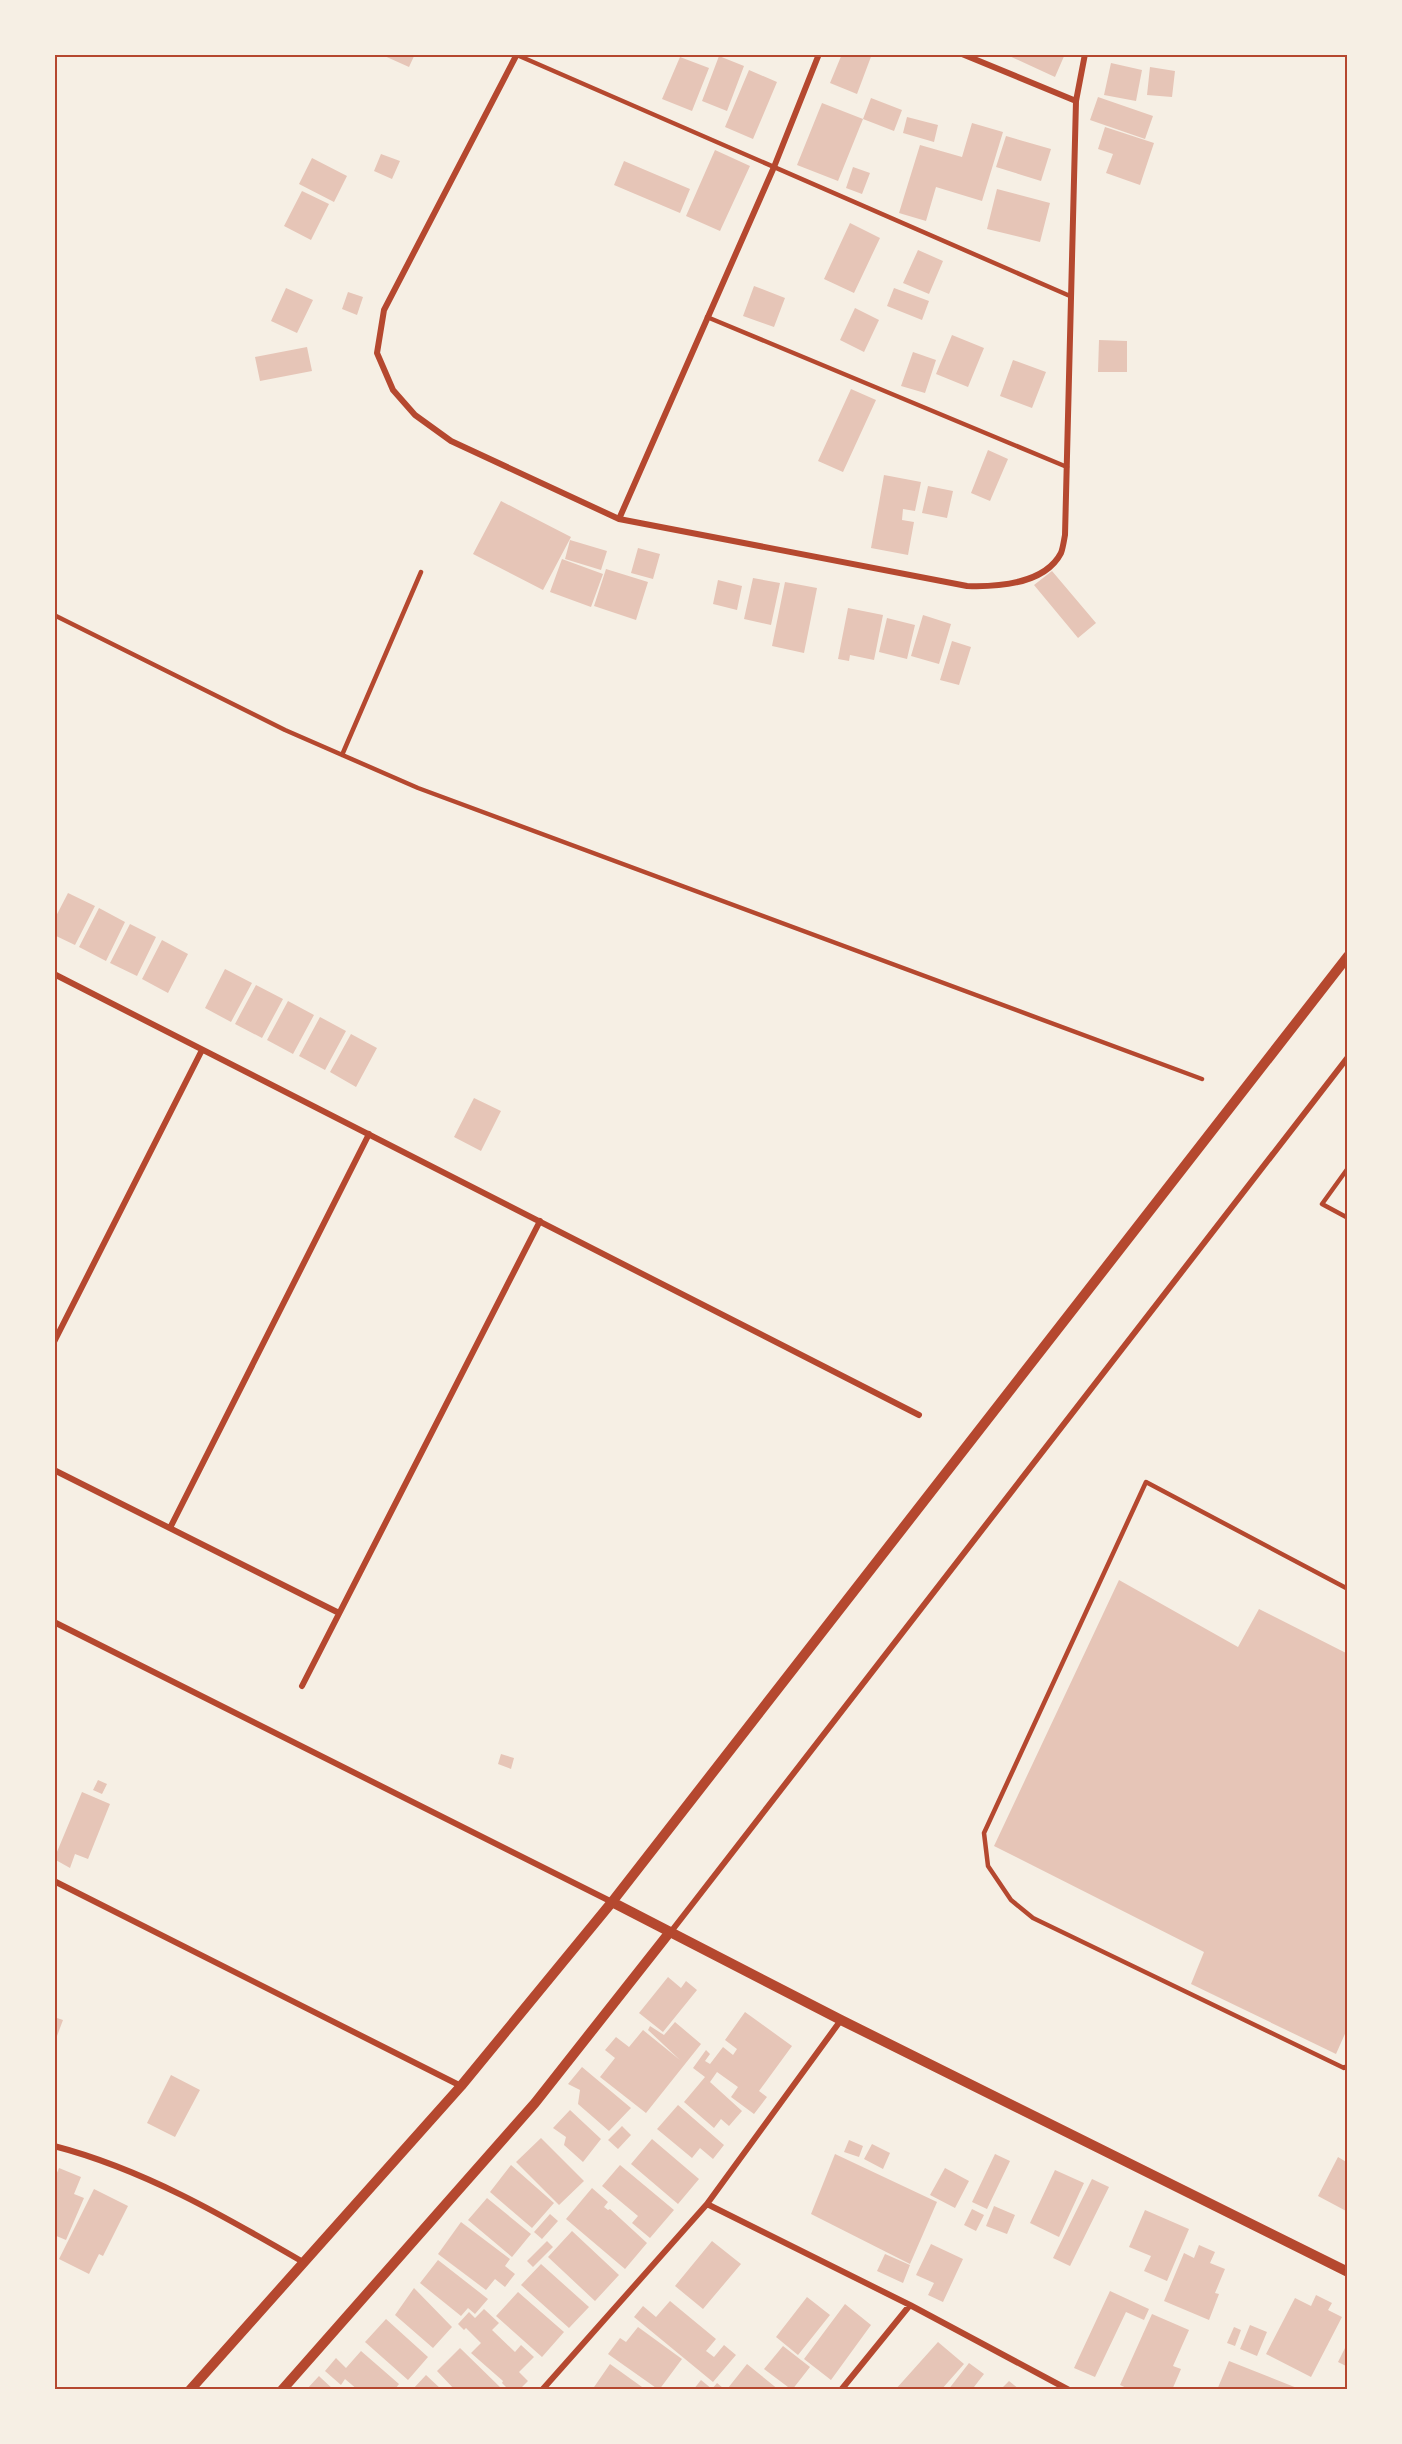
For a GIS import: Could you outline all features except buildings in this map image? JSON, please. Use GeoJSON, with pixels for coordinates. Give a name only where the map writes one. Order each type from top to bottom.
{"type":"FeatureCollection","features":[{"type":"Feature","properties":{"kind":"street"},"geometry":{"type":"LineString","coordinates":[[517,54],[384,310],[377,353],[393,390],[415,415],[451,441],[620,519],[977,586],[996,587],[1018,582],[1046,570],[1061,553],[1065,535],[1076,101],[1085,54]]}},
{"type":"Feature","properties":{"kind":"street"},"geometry":{"type":"LineString","coordinates":[[620,519],[774,167],[819,54]]}},
{"type":"Feature","properties":{"kind":"street"},"geometry":{"type":"LineString","coordinates":[[962,54],[1076,101]]}},
{"type":"Feature","properties":{"kind":"street"},"geometry":{"type":"LineString","coordinates":[[190,2390],[461,2086],[612,1902],[1348,956]]}},
{"type":"Feature","properties":{"kind":"street"},"geometry":{"type":"LineString","coordinates":[[54,974],[920,1415]]}},
{"type":"Feature","properties":{"kind":"street"},"geometry":{"type":"LineString","coordinates":[[54,1342],[202,1050]]}},
{"type":"Feature","properties":{"kind":"street"},"geometry":{"type":"LineString","coordinates":[[282,2390],[535,2103],[1348,1057]]}},
{"type":"Feature","properties":{"kind":"street"},"geometry":{"type":"LineString","coordinates":[[170,1528],[369,1134]]}},
{"type":"Feature","properties":{"kind":"street"},"geometry":{"type":"LineString","coordinates":[[302,1686],[540,1221]]}},
{"type":"Feature","properties":{"kind":"street"},"geometry":{"type":"LineString","coordinates":[[54,1470],[339,1613]]}},
{"type":"Feature","properties":{"kind":"street"},"geometry":{"type":"LineString","coordinates":[[54,1622],[842,2020],[1348,2272]]}},
{"type":"Feature","properties":{"kind":"street"},"geometry":{"type":"LineString","coordinates":[[54,1881],[461,2086]]}},
{"type":"Feature","properties":{"kind":"street"},"geometry":{"type":"LineString","coordinates":[[542,2390],[707,2204],[842,2020]]}},
{"type":"Feature","properties":{"kind":"street"},"geometry":{"type":"LineString","coordinates":[[54,2146],[83,2153],[148,2178],[303,2262]]}},
{"type":"Feature","properties":{"kind":"street"},"geometry":{"type":"LineString","coordinates":[[707,2204],[910,2305],[1069,2390]]}},
{"type":"Feature","properties":{"kind":"street"},"geometry":{"type":"LineString","coordinates":[[841,2390],[910,2305]]}},
{"type":"Feature","properties":{"kind":"lane"},"geometry":{"type":"LineString","coordinates":[[517,54],[1070,296]]}},
{"type":"Feature","properties":{"kind":"lane"},"geometry":{"type":"LineString","coordinates":[[707,317],[1067,467]]}},
{"type":"Feature","properties":{"kind":"lane"},"geometry":{"type":"LineString","coordinates":[[342,755],[421,572]]}},
{"type":"Feature","properties":{"kind":"lane"},"geometry":{"type":"LineString","coordinates":[[54,615],[265,720],[429,792],[1202,1079]]}},
{"type":"Feature","properties":{"kind":"lane"},"geometry":{"type":"LineString","coordinates":[[1348,1168],[1322,1204],[1348,1218]]}},
{"type":"Feature","properties":{"kind":"lane"},"geometry":{"type":"LineString","coordinates":[[1348,1589],[1146,1482],[984,1833],[988,1866],[1011,1900],[1033,1918],[1344,2068],[1348,2065]]}}]}
